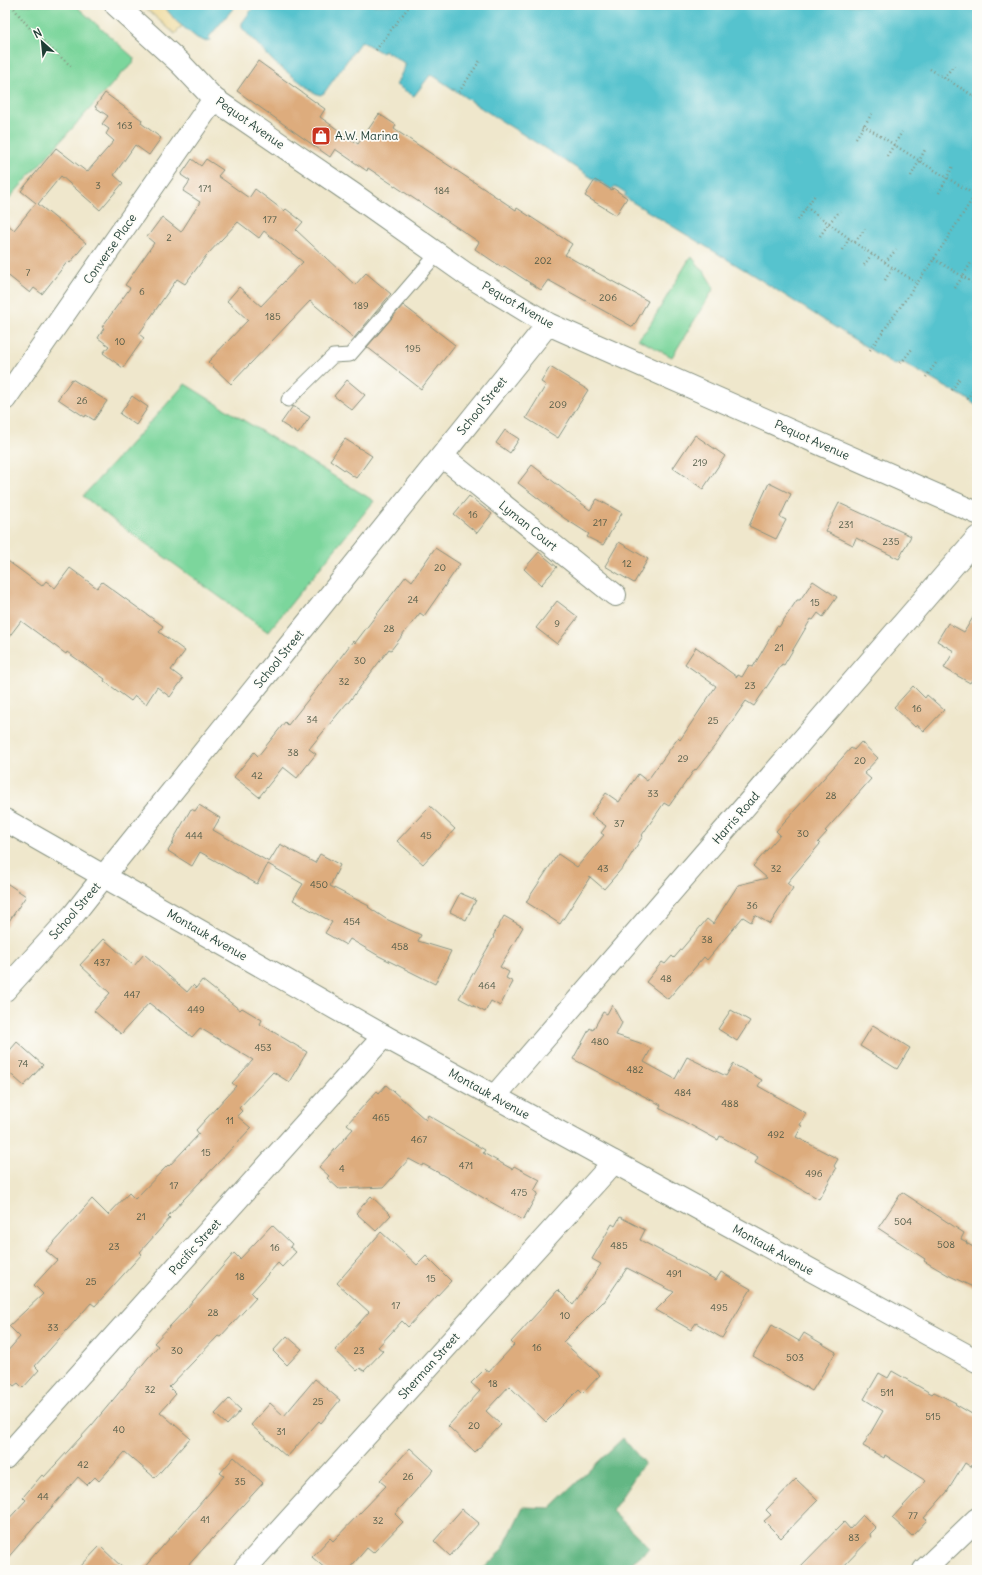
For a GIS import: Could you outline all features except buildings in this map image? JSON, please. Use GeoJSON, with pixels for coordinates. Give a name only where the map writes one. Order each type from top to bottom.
{"type":"FeatureCollection","features":[{"type":"Feature","properties":{"kind":"street","name":"Pequot Avenue"},"geometry":{"type":"LineString","coordinates":[[116,5],[180,63],[214,99],[466,274],[548,324],[977,513]]}},
{"type":"Feature","properties":{"kind":"street","name":"Converse Place"},"geometry":{"type":"LineString","coordinates":[[5,399],[214,99]]}},
{"type":"Feature","properties":{"kind":"street","name":"School Street"},"geometry":{"type":"LineString","coordinates":[[5,990],[74,914],[548,324]]}},
{"type":"Feature","properties":{"kind":"street","name":"Lyman Court"},"geometry":{"type":"LineString","coordinates":[[442,456],[615,595]]}},
{"type":"Feature","properties":{"kind":"street","name":"Harris Road"},"geometry":{"type":"LineString","coordinates":[[494,1097],[977,538]]}},
{"type":"Feature","properties":{"kind":"street","name":"Montauk Avenue"},"geometry":{"type":"LineString","coordinates":[[5,820],[384,1036],[977,1361]]}},
{"type":"Feature","properties":{"kind":"street","name":"Pacific Street"},"geometry":{"type":"LineString","coordinates":[[5,1458],[384,1036]]}},
{"type":"Feature","properties":{"kind":"street","name":"Sherman Street"},"geometry":{"type":"LineString","coordinates":[[244,1570],[614,1162]]}},
{"type":"Feature","properties":{"kind":"street"},"geometry":{"type":"LineString","coordinates":[[924,1570],[977,1519]]}},
{"type":"Feature","properties":{"kind":"lane"},"geometry":{"type":"LineString","coordinates":[[288,400],[333,356],[350,355],[437,254]]}},
{"type":"Feature","properties":{"kind":"path"},"geometry":{"type":"LineString","coordinates":[[12,5],[19,15],[45,42],[72,67]]}},
{"type":"Feature","properties":{"kind":"path"},"geometry":{"type":"LineString","coordinates":[[376,50],[410,5]]}},
{"type":"Feature","properties":{"kind":"path"},"geometry":{"type":"LineString","coordinates":[[459,92],[481,59]]}},
{"type":"Feature","properties":{"kind":"path"},"geometry":{"type":"LineString","coordinates":[[944,78],[954,66]]}},
{"type":"Feature","properties":{"kind":"path"},"geometry":{"type":"LineString","coordinates":[[930,68],[977,98]]}},
{"type":"Feature","properties":{"kind":"path"},"geometry":{"type":"LineString","coordinates":[[856,138],[863,125],[873,112]]}},
{"type":"Feature","properties":{"kind":"path"},"geometry":{"type":"LineString","coordinates":[[863,125],[947,178],[976,193],[934,259],[870,350]]}},
{"type":"Feature","properties":{"kind":"path"},"geometry":{"type":"LineString","coordinates":[[887,156],[902,132]]}},
{"type":"Feature","properties":{"kind":"path"},"geometry":{"type":"LineString","coordinates":[[911,176],[926,148]]}},
{"type":"Feature","properties":{"kind":"path"},"geometry":{"type":"LineString","coordinates":[[939,193],[953,166]]}},
{"type":"Feature","properties":{"kind":"path"},"geometry":{"type":"LineString","coordinates":[[798,220],[815,195]]}},
{"type":"Feature","properties":{"kind":"path"},"geometry":{"type":"LineString","coordinates":[[806,207],[872,254],[917,283]]}},
{"type":"Feature","properties":{"kind":"path"},"geometry":{"type":"LineString","coordinates":[[820,236],[840,211]]}},
{"type":"Feature","properties":{"kind":"path"},"geometry":{"type":"LineString","coordinates":[[855,242],[865,229]]}},
{"type":"Feature","properties":{"kind":"path"},"geometry":{"type":"LineString","coordinates":[[843,250],[849,238]]}},
{"type":"Feature","properties":{"kind":"path"},"geometry":{"type":"LineString","coordinates":[[885,262],[896,250]]}},
{"type":"Feature","properties":{"kind":"path"},"geometry":{"type":"LineString","coordinates":[[864,265],[872,254]]}},
{"type":"Feature","properties":{"kind":"path"},"geometry":{"type":"LineString","coordinates":[[934,259],[977,285]]}},
{"type":"Feature","properties":{"kind":"path"},"geometry":{"type":"LineString","coordinates":[[955,288],[971,263]]}},
{"type":"Feature","properties":{"kind":"path"},"geometry":{"type":"LineString","coordinates":[[885,280],[893,267]]}},
{"type":"Feature","properties":{"kind":"path"},"geometry":{"type":"LineString","coordinates":[[900,364],[912,349]]}},
{"type":"Feature","properties":{"kind":"path"},"geometry":{"type":"LineString","coordinates":[[926,377],[936,363]]}},
{"type":"Feature","properties":{"kind":"path"},"geometry":{"type":"LineString","coordinates":[[952,390],[960,378]]}},
{"type":"Feature","properties":{"kind":"path"},"geometry":{"type":"LineString","coordinates":[[967,399],[977,384]]}},
{"type":"Feature","properties":{"kind":"green space"},"geometry":{"type":"Polygon","coordinates":[[[5,5],[75,5],[134,58],[133,64],[122,73],[5,203],[5,5]]]}},
{"type":"Feature","properties":{"kind":"green space"},"geometry":{"type":"Polygon","coordinates":[[[691,256],[705,273],[714,288],[672,357],[638,339],[648,328],[691,256]]]}},
{"type":"Feature","properties":{"kind":"green space"},"geometry":{"type":"Polygon","coordinates":[[[185,384],[374,501],[268,632],[112,519],[83,496],[185,384]]]}},
{"type":"Feature","properties":{"kind":"green space"},"geometry":{"type":"Polygon","coordinates":[[[623,1438],[644,1463],[612,1511],[650,1548],[625,1568],[626,1570],[482,1570],[501,1552],[523,1507],[550,1508],[623,1438]]]}},
{"type":"Feature","properties":{"kind":"sand"},"geometry":{"type":"Polygon","coordinates":[[[142,5],[163,5],[182,26],[175,34],[142,5]]]}},
{"type":"Feature","properties":{"kind":"water"},"geometry":{"type":"Polygon","coordinates":[[[163,5],[236,5],[209,37],[210,40],[204,41],[197,38],[176,21],[163,5]]]}},
{"type":"Feature","properties":{"kind":"water"},"geometry":{"type":"Polygon","coordinates":[[[255,5],[977,5],[977,406],[904,363],[893,364],[753,275],[624,197],[626,193],[615,186],[612,190],[601,182],[600,183],[478,106],[431,74],[414,96],[396,85],[406,64],[384,50],[382,53],[361,41],[324,93],[320,95],[315,93],[275,63],[242,28],[242,23],[255,5]]]}},
{"type":"Feature","properties":{"kind":"place","name":"A.W. Marina"},"geometry":{"type":"Point","coordinates":[321,136]}}]}
